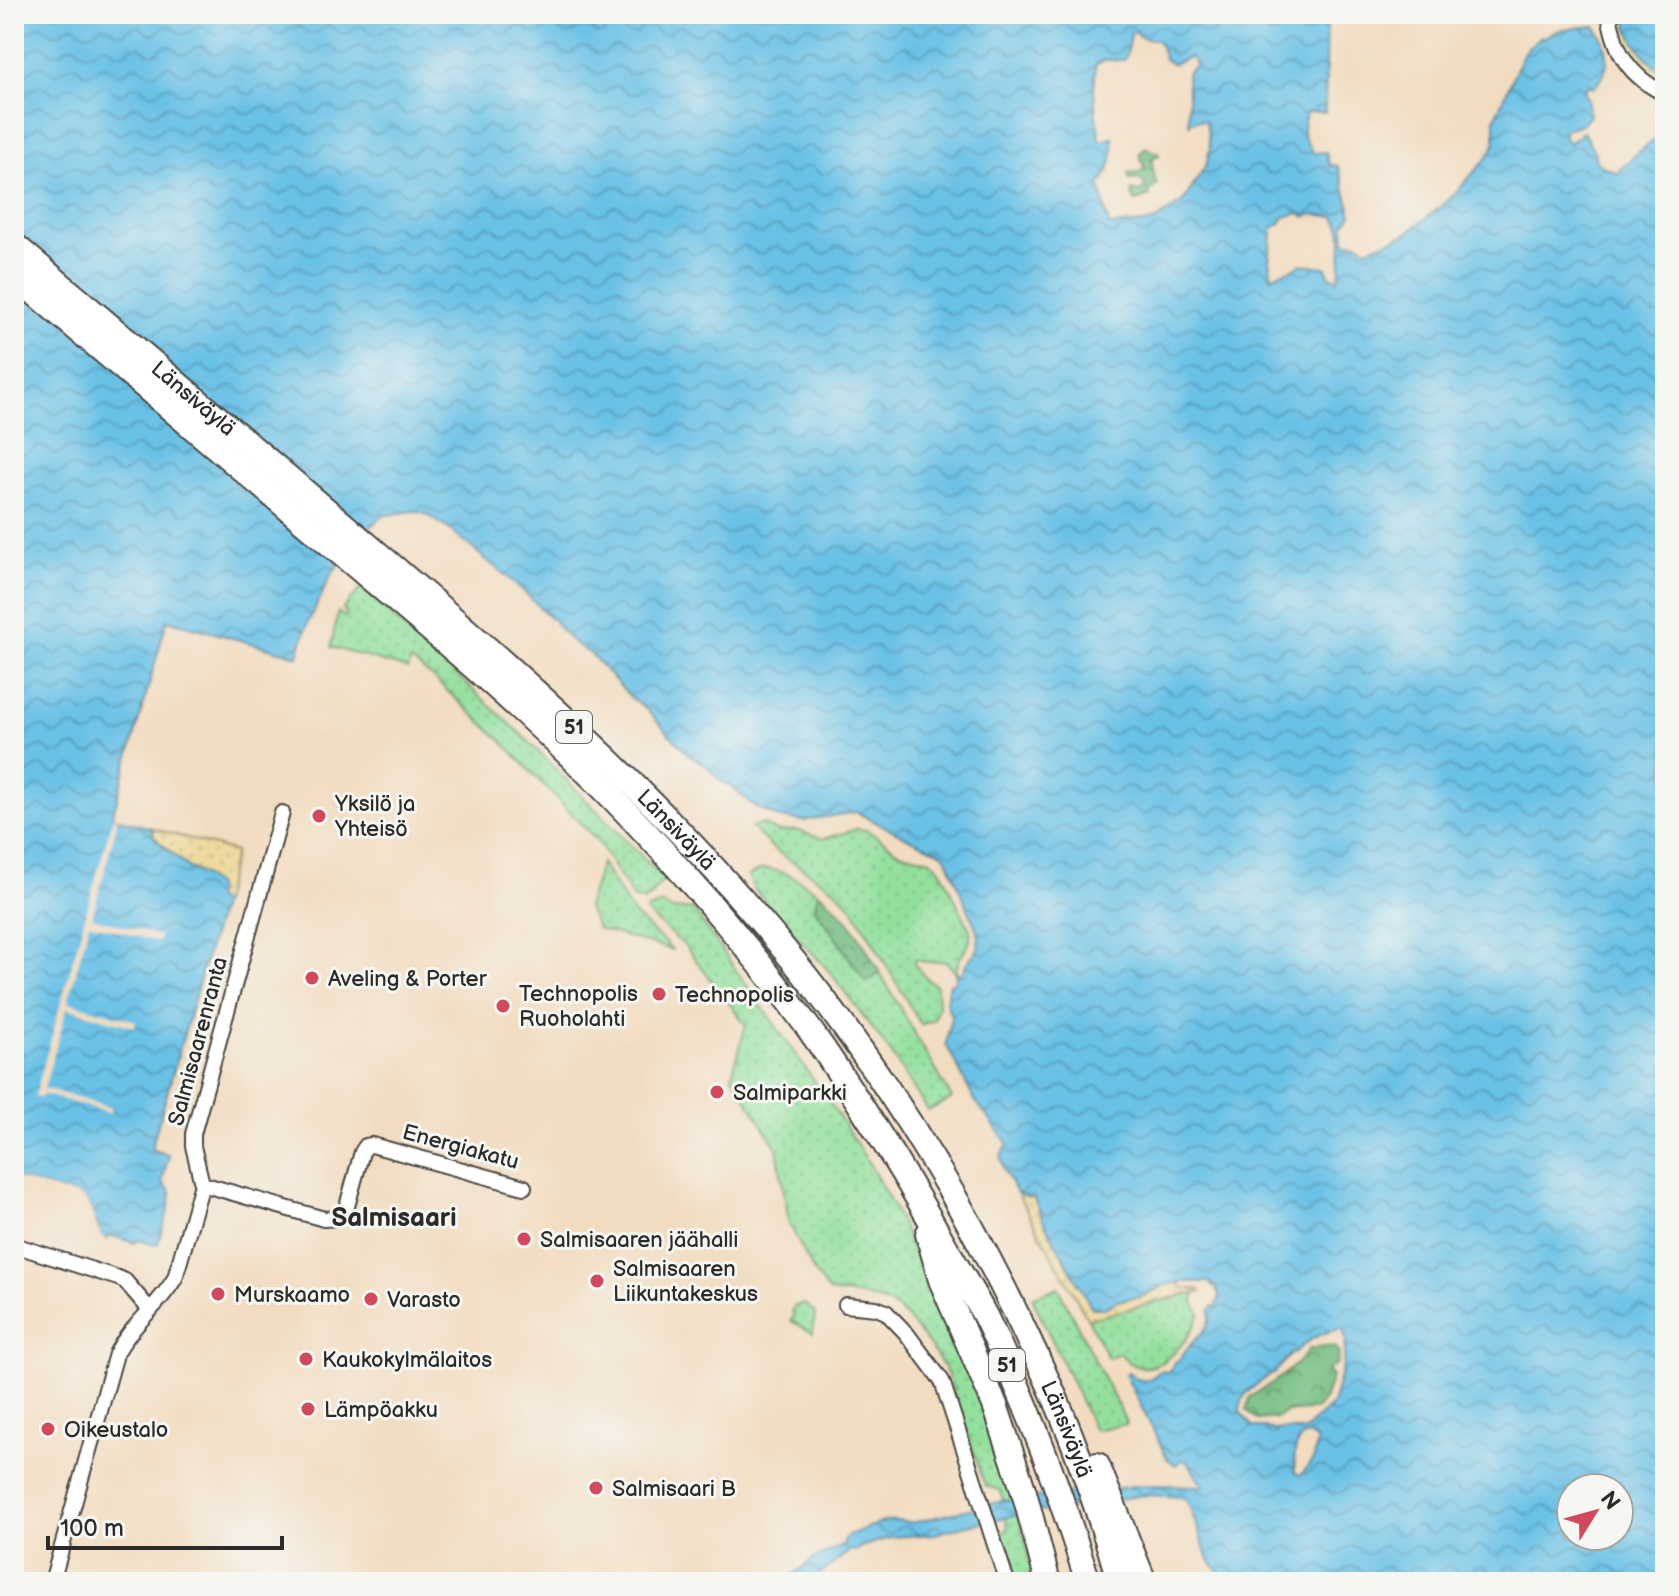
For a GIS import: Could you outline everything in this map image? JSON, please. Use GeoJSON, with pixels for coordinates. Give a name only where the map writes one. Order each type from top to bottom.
{"type":"FeatureCollection","features":[{"type":"Feature","properties":{"kind":"highway","name":"Länsiväylä"},"geometry":{"type":"LineString","coordinates":[[14,245],[373,565],[606,792],[727,924],[821,1046],[871,1120],[984,1315],[1051,1470],[1088,1582]]}},
{"type":"Feature","properties":{"kind":"highway","name":"Länsiväylä"},"geometry":{"type":"LineString","coordinates":[[14,275],[554,708],[623,773],[688,841],[796,964],[894,1099],[942,1176],[1010,1301],[1049,1383],[1079,1458],[1120,1582]]}},
{"type":"Feature","properties":{"kind":"highway"},"geometry":{"type":"LineString","coordinates":[[916,1194],[941,1280],[995,1405],[1024,1492],[1048,1582]]}},
{"type":"Feature","properties":{"kind":"highway"},"geometry":{"type":"LineString","coordinates":[[1010,1301],[1073,1409],[1144,1582]]}},
{"type":"Feature","properties":{"kind":"street"},"geometry":{"type":"LineString","coordinates":[[1609,14],[1612,35],[1631,69],[1640,79],[1665,94]]}},
{"type":"Feature","properties":{"kind":"street","name":"Salmisaarenranta"},"geometry":{"type":"LineString","coordinates":[[52,1582],[116,1354],[129,1333],[167,1292],[175,1278],[202,1184],[193,1134],[282,813]]}},
{"type":"Feature","properties":{"kind":"street","name":"Energiakatu"},"geometry":{"type":"LineString","coordinates":[[202,1184],[324,1219],[338,1218],[346,1210],[362,1152],[366,1146],[372,1145],[524,1187]]}},
{"type":"Feature","properties":{"kind":"street"},"geometry":{"type":"LineString","coordinates":[[14,1245],[125,1281],[150,1310]]}},
{"type":"Feature","properties":{"kind":"street"},"geometry":{"type":"LineString","coordinates":[[846,1305],[886,1312],[907,1334],[942,1381],[1007,1582]]}},
{"type":"Feature","properties":{"kind":"green space"},"geometry":{"type":"Polygon","coordinates":[[[1146,147],[1159,155],[1152,158],[1157,184],[1149,192],[1150,196],[1136,201],[1132,190],[1139,192],[1146,187],[1140,179],[1130,179],[1128,174],[1136,174],[1145,168],[1139,154],[1146,147]]]}},
{"type":"Feature","properties":{"kind":"green space"},"geometry":{"type":"Polygon","coordinates":[[[361,588],[519,732],[665,880],[652,896],[642,901],[633,898],[599,843],[499,738],[431,676],[411,661],[408,669],[331,647],[338,612],[345,617],[347,614],[343,609],[361,588]]]}},
{"type":"Feature","properties":{"kind":"green space"},"geometry":{"type":"Polygon","coordinates":[[[762,824],[779,832],[796,830],[823,839],[857,829],[867,830],[901,853],[936,864],[970,930],[970,936],[956,973],[946,961],[924,962],[915,959],[914,964],[937,986],[938,1006],[934,1020],[921,1025],[853,908],[837,891],[776,851],[751,827],[762,824]]]}},
{"type":"Feature","properties":{"kind":"green space"},"geometry":{"type":"Polygon","coordinates":[[[601,863],[635,916],[673,950],[598,929],[587,907],[601,863]]]}},
{"type":"Feature","properties":{"kind":"green space"},"geometry":{"type":"Polygon","coordinates":[[[762,869],[785,873],[818,892],[815,908],[866,982],[880,973],[952,1098],[928,1111],[891,1053],[829,971],[754,889],[748,876],[762,869]]]}},
{"type":"Feature","properties":{"kind":"green space"},"geometry":{"type":"Polygon","coordinates":[[[818,892],[846,919],[880,973],[866,982],[815,908],[818,892]]]}},
{"type":"Feature","properties":{"kind":"green space"},"geometry":{"type":"Polygon","coordinates":[[[662,904],[672,910],[693,909],[839,1116],[895,1210],[994,1437],[1024,1535],[1034,1582],[1017,1582],[1001,1534],[1008,1530],[1001,1490],[985,1486],[949,1378],[932,1349],[915,1327],[891,1305],[829,1292],[815,1274],[789,1223],[777,1148],[732,1075],[746,1025],[684,945],[646,912],[662,904]]]}},
{"type":"Feature","properties":{"kind":"green space"},"geometry":{"type":"Polygon","coordinates":[[[1058,1287],[1127,1424],[1094,1430],[1032,1297],[1058,1287]]]}},
{"type":"Feature","properties":{"kind":"green space"},"geometry":{"type":"Polygon","coordinates":[[[1195,1293],[1193,1300],[1200,1314],[1196,1323],[1183,1343],[1155,1365],[1134,1365],[1119,1353],[1108,1358],[1088,1319],[1195,1293]]]}},
{"type":"Feature","properties":{"kind":"green space"},"geometry":{"type":"Polygon","coordinates":[[[801,1304],[807,1305],[815,1313],[813,1333],[791,1321],[794,1315],[792,1310],[801,1304]]]}},
{"type":"Feature","properties":{"kind":"green space"},"geometry":{"type":"Polygon","coordinates":[[[1334,1346],[1339,1352],[1337,1364],[1327,1370],[1332,1377],[1317,1409],[1286,1412],[1277,1418],[1258,1420],[1246,1410],[1250,1397],[1289,1370],[1309,1349],[1334,1346]]]}},
{"type":"Feature","properties":{"kind":"sand"},"geometry":{"type":"Polygon","coordinates":[[[1616,14],[1626,14],[1626,21],[1665,74],[1665,87],[1649,75],[1621,40],[1616,14]]]}},
{"type":"Feature","properties":{"kind":"sand"},"geometry":{"type":"Polygon","coordinates":[[[152,828],[235,852],[222,902],[218,902],[203,875],[189,868],[158,841],[152,828]]]}},
{"type":"Feature","properties":{"kind":"sand"},"geometry":{"type":"Polygon","coordinates":[[[1017,1193],[1034,1198],[1092,1308],[1110,1306],[1117,1301],[1143,1296],[1165,1285],[1182,1282],[1180,1286],[1183,1289],[1199,1289],[1201,1292],[1088,1319],[1017,1193]]]}},
{"type":"Feature","properties":{"kind":"water"},"geometry":{"type":"Polygon","coordinates":[[[14,14],[1293,14],[1327,18],[1325,112],[1307,112],[1303,134],[1313,153],[1326,152],[1329,165],[1338,166],[1352,215],[1344,224],[1345,242],[1359,243],[1367,249],[1406,234],[1451,198],[1486,159],[1495,144],[1495,118],[1524,52],[1541,36],[1562,29],[1595,26],[1606,50],[1604,74],[1593,88],[1589,84],[1584,92],[1590,116],[1582,124],[1565,130],[1563,135],[1569,143],[1583,132],[1594,151],[1596,162],[1616,173],[1665,132],[1665,1582],[1248,1582],[1247,1577],[1227,1580],[1209,1560],[1183,1497],[1145,1495],[1008,1517],[935,1534],[893,1537],[856,1551],[851,1550],[810,1582],[784,1582],[812,1560],[844,1544],[848,1536],[883,1522],[916,1522],[1002,1501],[1144,1485],[1202,1486],[1188,1461],[1181,1460],[1176,1465],[1168,1460],[1125,1374],[1128,1372],[1144,1380],[1160,1371],[1168,1372],[1207,1327],[1210,1310],[1213,1306],[1217,1308],[1220,1298],[1211,1282],[1182,1282],[1165,1285],[1143,1296],[1117,1301],[1105,1308],[1092,1308],[1034,1198],[1017,1193],[1004,1171],[1001,1157],[1008,1144],[974,1099],[946,1044],[951,1016],[946,1002],[949,984],[955,982],[956,973],[962,974],[978,949],[979,935],[947,858],[941,852],[856,812],[803,821],[780,818],[750,803],[722,782],[705,764],[690,756],[592,655],[570,640],[517,585],[426,514],[413,511],[382,516],[367,530],[331,575],[307,625],[298,656],[167,620],[112,817],[152,828],[158,841],[189,868],[215,885],[215,897],[222,902],[151,1149],[169,1155],[162,1181],[171,1192],[157,1245],[137,1240],[135,1243],[109,1235],[107,1240],[101,1237],[92,1210],[82,1197],[14,1178],[14,14]],[[1135,32],[1131,33],[1124,60],[1104,60],[1096,64],[1094,90],[1098,136],[1101,141],[1113,137],[1111,162],[1100,185],[1109,226],[1153,222],[1183,202],[1207,163],[1210,148],[1206,121],[1196,120],[1189,124],[1187,73],[1196,65],[1191,57],[1172,64],[1164,59],[1156,40],[1144,39],[1135,32]],[[1300,213],[1284,217],[1279,225],[1273,227],[1269,261],[1272,277],[1301,264],[1325,267],[1330,276],[1338,279],[1342,234],[1335,217],[1314,214],[1305,217],[1300,213]],[[1343,1328],[1306,1343],[1245,1395],[1240,1412],[1253,1427],[1305,1430],[1332,1405],[1343,1365],[1346,1341],[1343,1328]],[[1308,1434],[1303,1436],[1294,1460],[1295,1472],[1299,1475],[1314,1458],[1317,1440],[1308,1434]]]}},
{"type":"Feature","properties":{"kind":"water"},"geometry":{"type":"Polygon","coordinates":[[[1626,14],[1665,14],[1665,74],[1639,48],[1626,14]]]}},
{"type":"Feature","properties":{"kind":"pier"},"geometry":{"type":"Polygon","coordinates":[[[113,817],[117,818],[116,827],[92,917],[160,936],[158,942],[89,923],[68,1002],[136,1021],[134,1027],[67,1008],[44,1088],[111,1108],[110,1113],[43,1094],[41,1098],[35,1096],[113,817]]]}},
{"type":"Feature","properties":{"kind":"pier"},"geometry":{"type":"Polygon","coordinates":[[[14,1178],[82,1197],[106,1243],[97,1239],[88,1211],[80,1200],[14,1182],[14,1178]]]}},
{"type":"Feature","properties":{"kind":"place","name":"Yksilö ja Yhteisö"},"geometry":{"type":"Point","coordinates":[319,816]}},
{"type":"Feature","properties":{"kind":"place","name":"Aveling & Porter"},"geometry":{"type":"Point","coordinates":[312,978]}},
{"type":"Feature","properties":{"kind":"place","name":"Technopolis"},"geometry":{"type":"Point","coordinates":[659,994]}},
{"type":"Feature","properties":{"kind":"place","name":"Technopolis Ruoholahti"},"geometry":{"type":"Point","coordinates":[503,1006]}},
{"type":"Feature","properties":{"kind":"place","name":"Salmiparkki"},"geometry":{"type":"Point","coordinates":[717,1092]}},
{"type":"Feature","properties":{"kind":"place","name":"Salmisaaren jäähalli"},"geometry":{"type":"Point","coordinates":[524,1239]}},
{"type":"Feature","properties":{"kind":"place","name":"Salmisaaren Liikuntakeskus"},"geometry":{"type":"Point","coordinates":[597,1281]}},
{"type":"Feature","properties":{"kind":"place","name":"Murskaamo"},"geometry":{"type":"Point","coordinates":[218,1294]}},
{"type":"Feature","properties":{"kind":"place","name":"Varasto"},"geometry":{"type":"Point","coordinates":[371,1299]}},
{"type":"Feature","properties":{"kind":"place","name":"Kaukokylmälaitos"},"geometry":{"type":"Point","coordinates":[306,1359]}},
{"type":"Feature","properties":{"kind":"place","name":"Lämpöakku"},"geometry":{"type":"Point","coordinates":[308,1409]}},
{"type":"Feature","properties":{"kind":"place","name":"Oikeustalo"},"geometry":{"type":"Point","coordinates":[48,1429]}},
{"type":"Feature","properties":{"kind":"place","name":"Salmisaari B"},"geometry":{"type":"Point","coordinates":[596,1488]}},
{"type":"Feature","properties":{"kind":"district","name":"Salmisaari"},"geometry":{"type":"Point","coordinates":[394,1217]}}]}
